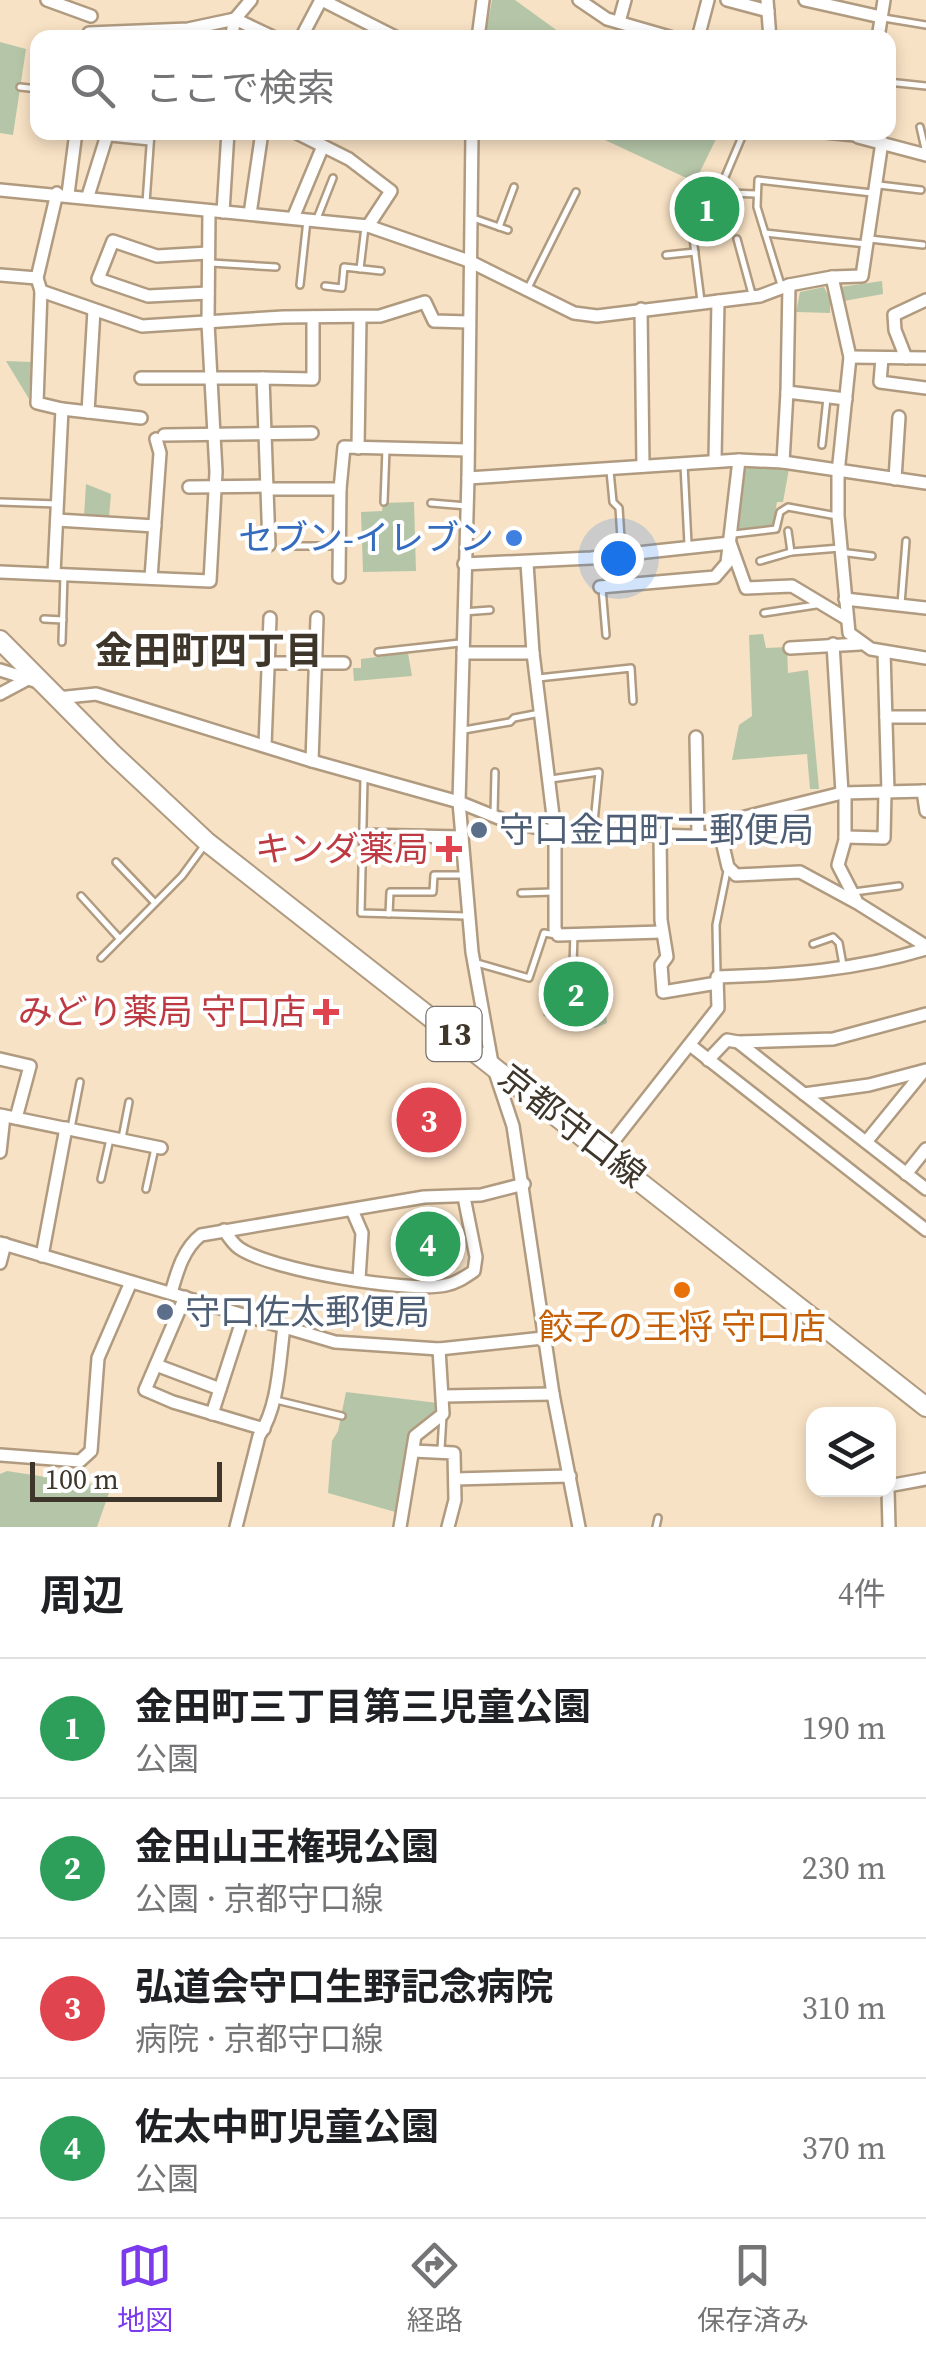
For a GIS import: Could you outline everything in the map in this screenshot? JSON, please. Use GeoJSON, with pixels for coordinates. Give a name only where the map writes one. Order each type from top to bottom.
{"type":"FeatureCollection","features":[{"type":"Feature","properties":{"kind":"main road","name":"京都守口線"},"geometry":{"type":"LineString","coordinates":[[0,640],[35,681],[58,698],[207,842],[926,1408]]}},
{"type":"Feature","properties":{"kind":"street"},"geometry":{"type":"LineString","coordinates":[[47,0],[91,16]]}},
{"type":"Feature","properties":{"kind":"street"},"geometry":{"type":"LineString","coordinates":[[90,30],[93,0]]}},
{"type":"Feature","properties":{"kind":"street"},"geometry":{"type":"LineString","coordinates":[[233,30],[235,19],[252,0]]}},
{"type":"Feature","properties":{"kind":"street"},"geometry":{"type":"LineString","coordinates":[[305,30],[322,0],[381,30]]}},
{"type":"Feature","properties":{"kind":"street"},"geometry":{"type":"LineString","coordinates":[[479,30],[483,0]]}},
{"type":"Feature","properties":{"kind":"street"},"geometry":{"type":"LineString","coordinates":[[579,0],[607,19],[646,30]]}},
{"type":"Feature","properties":{"kind":"street"},"geometry":{"type":"LineString","coordinates":[[619,22],[625,0]]}},
{"type":"Feature","properties":{"kind":"street"},"geometry":{"type":"LineString","coordinates":[[700,30],[708,0]]}},
{"type":"Feature","properties":{"kind":"street"},"geometry":{"type":"LineString","coordinates":[[727,0],[768,6]]}},
{"type":"Feature","properties":{"kind":"street"},"geometry":{"type":"LineString","coordinates":[[805,0],[881,17]]}},
{"type":"Feature","properties":{"kind":"street"},"geometry":{"type":"LineString","coordinates":[[879,30],[884,0]]}},
{"type":"Feature","properties":{"kind":"street"},"geometry":{"type":"LineString","coordinates":[[172,30],[235,19],[259,30]]}},
{"type":"Feature","properties":{"kind":"street"},"geometry":{"type":"LineString","coordinates":[[74,140],[39,285],[37,403],[141,418]]}},
{"type":"Feature","properties":{"kind":"street"},"geometry":{"type":"LineString","coordinates":[[88,196],[105,140]]}},
{"type":"Feature","properties":{"kind":"street"},"geometry":{"type":"LineString","coordinates":[[223,212],[228,140]]}},
{"type":"Feature","properties":{"kind":"street"},"geometry":{"type":"LineString","coordinates":[[250,214],[261,140]]}},
{"type":"Feature","properties":{"kind":"street"},"geometry":{"type":"LineString","coordinates":[[311,140],[350,159],[391,191],[366,226]]}},
{"type":"Feature","properties":{"kind":"street"},"geometry":{"type":"LineString","coordinates":[[472,140],[462,837],[474,962],[492,1063],[513,1126],[524,1184],[552,1394],[580,1527]]}},
{"type":"Feature","properties":{"kind":"street"},"geometry":{"type":"LineString","coordinates":[[875,140],[926,154]]}},
{"type":"Feature","properties":{"kind":"street"},"geometry":{"type":"LineString","coordinates":[[0,190],[366,226],[469,260],[574,312],[597,316],[752,297],[832,276],[862,276],[882,142]]}},
{"type":"Feature","properties":{"kind":"street"},"geometry":{"type":"LineString","coordinates":[[305,220],[323,146]]}},
{"type":"Feature","properties":{"kind":"street"},"geometry":{"type":"LineString","coordinates":[[0,572],[210,582],[215,487],[209,377],[209,210]]}},
{"type":"Feature","properties":{"kind":"street"},"geometry":{"type":"LineString","coordinates":[[208,258],[157,256],[112,241],[98,280],[148,296],[208,292]]}},
{"type":"Feature","properties":{"kind":"street"},"geometry":{"type":"LineString","coordinates":[[0,275],[39,285],[142,326],[360,316],[400,312],[425,302],[434,321],[469,322]]}},
{"type":"Feature","properties":{"kind":"street"},"geometry":{"type":"LineString","coordinates":[[832,276],[850,357],[838,472],[840,550],[848,633],[861,644]]}},
{"type":"Feature","properties":{"kind":"street"},"geometry":{"type":"LineString","coordinates":[[783,462],[786,286]]}},
{"type":"Feature","properties":{"kind":"street"},"geometry":{"type":"LineString","coordinates":[[906,358],[894,330],[894,315],[926,300]]}},
{"type":"Feature","properties":{"kind":"street"},"geometry":{"type":"LineString","coordinates":[[715,460],[718,301]]}},
{"type":"Feature","properties":{"kind":"street"},"geometry":{"type":"LineString","coordinates":[[642,309],[642,466]]}},
{"type":"Feature","properties":{"kind":"street"},"geometry":{"type":"LineString","coordinates":[[88,412],[94,310]]}},
{"type":"Feature","properties":{"kind":"street"},"geometry":{"type":"LineString","coordinates":[[358,448],[360,316]]}},
{"type":"Feature","properties":{"kind":"street"},"geometry":{"type":"LineString","coordinates":[[142,378],[312,379],[313,317]]}},
{"type":"Feature","properties":{"kind":"street"},"geometry":{"type":"LineString","coordinates":[[850,357],[926,358]]}},
{"type":"Feature","properties":{"kind":"street"},"geometry":{"type":"LineString","coordinates":[[882,358],[880,382],[926,388]]}},
{"type":"Feature","properties":{"kind":"street"},"geometry":{"type":"LineString","coordinates":[[263,378],[270,545]]}},
{"type":"Feature","properties":{"kind":"street"},"geometry":{"type":"LineString","coordinates":[[787,392],[846,398]]}},
{"type":"Feature","properties":{"kind":"street"},"geometry":{"type":"LineString","coordinates":[[59,573],[57,504],[62,409]]}},
{"type":"Feature","properties":{"kind":"street"},"geometry":{"type":"LineString","coordinates":[[894,480],[900,417]]}},
{"type":"Feature","properties":{"kind":"street"},"geometry":{"type":"LineString","coordinates":[[152,578],[160,437],[312,433]]}},
{"type":"Feature","properties":{"kind":"street"},"geometry":{"type":"LineString","coordinates":[[339,577],[344,448],[468,450]]}},
{"type":"Feature","properties":{"kind":"street"},"geometry":{"type":"LineString","coordinates":[[601,587],[715,577],[726,564],[739,460]]}},
{"type":"Feature","properties":{"kind":"street"},"geometry":{"type":"LineString","coordinates":[[468,478],[739,460],[783,462],[926,483]]}},
{"type":"Feature","properties":{"kind":"street"},"geometry":{"type":"LineString","coordinates":[[189,486],[340,489]]}},
{"type":"Feature","properties":{"kind":"street"},"geometry":{"type":"LineString","coordinates":[[57,520],[155,526]]}},
{"type":"Feature","properties":{"kind":"street"},"geometry":{"type":"LineString","coordinates":[[464,564],[622,555],[688,548],[730,538]]}},
{"type":"Feature","properties":{"kind":"street"},"geometry":{"type":"LineString","coordinates":[[730,538],[746,588],[784,584],[847,619]]}},
{"type":"Feature","properties":{"kind":"street"},"geometry":{"type":"LineString","coordinates":[[527,562],[533,653],[554,832],[555,929],[558,935],[662,932]]}},
{"type":"Feature","properties":{"kind":"street"},"geometry":{"type":"LineString","coordinates":[[845,599],[926,608]]}},
{"type":"Feature","properties":{"kind":"street"},"geometry":{"type":"LineString","coordinates":[[265,745],[270,618]]}},
{"type":"Feature","properties":{"kind":"street"},"geometry":{"type":"LineString","coordinates":[[312,761],[317,618]]}},
{"type":"Feature","properties":{"kind":"street"},"geometry":{"type":"LineString","coordinates":[[833,644],[845,837],[838,864],[855,898]]}},
{"type":"Feature","properties":{"kind":"street"},"geometry":{"type":"LineString","coordinates":[[790,648],[861,644],[926,658]]}},
{"type":"Feature","properties":{"kind":"street"},"geometry":{"type":"LineString","coordinates":[[463,648],[533,653]]}},
{"type":"Feature","properties":{"kind":"street"},"geometry":{"type":"LineString","coordinates":[[845,837],[884,838],[884,652]]}},
{"type":"Feature","properties":{"kind":"street"},"geometry":{"type":"LineString","coordinates":[[270,664],[344,663]]}},
{"type":"Feature","properties":{"kind":"street"},"geometry":{"type":"LineString","coordinates":[[0,670],[35,681]]}},
{"type":"Feature","properties":{"kind":"street"},"geometry":{"type":"LineString","coordinates":[[0,694],[35,681]]}},
{"type":"Feature","properties":{"kind":"street"},"geometry":{"type":"LineString","coordinates":[[58,698],[96,694],[554,832],[721,837]]}},
{"type":"Feature","properties":{"kind":"street"},"geometry":{"type":"LineString","coordinates":[[886,717],[926,717]]}},
{"type":"Feature","properties":{"kind":"street"},"geometry":{"type":"LineString","coordinates":[[696,736],[698,834]]}},
{"type":"Feature","properties":{"kind":"street"},"geometry":{"type":"LineString","coordinates":[[926,812],[924,791],[843,793],[730,821],[721,837],[728,867],[736,875],[800,872],[855,898],[926,948]]}},
{"type":"Feature","properties":{"kind":"street"},"geometry":{"type":"LineString","coordinates":[[660,834],[662,932],[667,958],[661,965],[663,992],[717,980],[878,964],[926,948]]}},
{"type":"Feature","properties":{"kind":"street"},"geometry":{"type":"LineString","coordinates":[[363,835],[462,837]]}},
{"type":"Feature","properties":{"kind":"street"},"geometry":{"type":"LineString","coordinates":[[605,1152],[718,1008],[717,980]]}},
{"type":"Feature","properties":{"kind":"street"},"geometry":{"type":"LineString","coordinates":[[708,1060],[727,1040],[833,1039],[926,1014]]}},
{"type":"Feature","properties":{"kind":"street"},"geometry":{"type":"LineString","coordinates":[[738,1042],[926,1189]]}},
{"type":"Feature","properties":{"kind":"street"},"geometry":{"type":"LineString","coordinates":[[690,1045],[926,1230]]}},
{"type":"Feature","properties":{"kind":"street"},"geometry":{"type":"LineString","coordinates":[[0,1060],[30,1066],[7,1117],[0,1152]]}},
{"type":"Feature","properties":{"kind":"street"},"geometry":{"type":"LineString","coordinates":[[804,1094],[925,1071]]}},
{"type":"Feature","properties":{"kind":"street"},"geometry":{"type":"LineString","coordinates":[[866,1142],[925,1071]]}},
{"type":"Feature","properties":{"kind":"street"},"geometry":{"type":"LineString","coordinates":[[7,1117],[158,1147]]}},
{"type":"Feature","properties":{"kind":"street"},"geometry":{"type":"LineString","coordinates":[[42,1256],[68,1128]]}},
{"type":"Feature","properties":{"kind":"street"},"geometry":{"type":"LineString","coordinates":[[906,1174],[926,1149]]}},
{"type":"Feature","properties":{"kind":"street"},"geometry":{"type":"LineString","coordinates":[[170,1293],[195,1238],[424,1197],[464,1197],[524,1184]]}},
{"type":"Feature","properties":{"kind":"street"},"geometry":{"type":"LineString","coordinates":[[224,1230],[239,1248],[275,1263],[400,1288],[426,1288],[454,1284],[474,1271],[476,1258],[464,1197]]}},
{"type":"Feature","properties":{"kind":"street"},"geometry":{"type":"LineString","coordinates":[[352,1210],[362,1233],[359,1279]]}},
{"type":"Feature","properties":{"kind":"street"},"geometry":{"type":"LineString","coordinates":[[0,1263],[3,1243],[358,1346],[439,1348],[544,1338]]}},
{"type":"Feature","properties":{"kind":"street"},"geometry":{"type":"LineString","coordinates":[[0,1455],[80,1461],[91,1451],[98,1358],[131,1282]]}},
{"type":"Feature","properties":{"kind":"street"},"geometry":{"type":"LineString","coordinates":[[184,1298],[146,1390],[264,1430]]}},
{"type":"Feature","properties":{"kind":"street"},"geometry":{"type":"LineString","coordinates":[[212,1414],[244,1315]]}},
{"type":"Feature","properties":{"kind":"street"},"geometry":{"type":"LineString","coordinates":[[236,1527],[273,1399],[284,1326]]}},
{"type":"Feature","properties":{"kind":"street"},"geometry":{"type":"LineString","coordinates":[[400,1527],[415,1436],[443,1414],[439,1348]]}},
{"type":"Feature","properties":{"kind":"street"},"geometry":{"type":"LineString","coordinates":[[156,1365],[220,1389]]}},
{"type":"Feature","properties":{"kind":"street"},"geometry":{"type":"LineString","coordinates":[[444,1396],[552,1394]]}},
{"type":"Feature","properties":{"kind":"street"},"geometry":{"type":"LineString","coordinates":[[414,1451],[454,1453],[455,1500],[448,1527]]}},
{"type":"Feature","properties":{"kind":"street"},"geometry":{"type":"LineString","coordinates":[[454,1479],[570,1476]]}},
{"type":"Feature","properties":{"kind":"street"},"geometry":{"type":"LineString","coordinates":[[896,1486],[926,1478]]}},
{"type":"Feature","properties":{"kind":"street"},"geometry":{"type":"LineString","coordinates":[[888,1497],[889,1527]]}},
{"type":"Feature","properties":{"kind":"lane"},"geometry":{"type":"LineString","coordinates":[[881,17],[926,25]]}},
{"type":"Feature","properties":{"kind":"lane"},"geometry":{"type":"LineString","coordinates":[[896,83],[926,86]]}},
{"type":"Feature","properties":{"kind":"lane"},"geometry":{"type":"LineString","coordinates":[[20,87],[30,88]]}},
{"type":"Feature","properties":{"kind":"lane"},"geometry":{"type":"LineString","coordinates":[[920,126],[926,154]]}},
{"type":"Feature","properties":{"kind":"lane"},"geometry":{"type":"LineString","coordinates":[[138,140],[150,142],[146,203]]}},
{"type":"Feature","properties":{"kind":"lane"},"geometry":{"type":"LineString","coordinates":[[323,146],[326,140]]}},
{"type":"Feature","properties":{"kind":"lane"},"geometry":{"type":"LineString","coordinates":[[741,140],[722,184],[729,194],[756,194]]}},
{"type":"Feature","properties":{"kind":"lane"},"geometry":{"type":"LineString","coordinates":[[300,286],[305,220],[333,178]]}},
{"type":"Feature","properties":{"kind":"lane"},"geometry":{"type":"LineString","coordinates":[[786,286],[765,234],[756,194],[758,180],[921,190]]}},
{"type":"Feature","properties":{"kind":"lane"},"geometry":{"type":"LineString","coordinates":[[499,226],[514,187]]}},
{"type":"Feature","properties":{"kind":"lane"},"geometry":{"type":"LineString","coordinates":[[528,288],[576,192]]}},
{"type":"Feature","properties":{"kind":"lane"},"geometry":{"type":"LineString","coordinates":[[470,217],[508,230]]}},
{"type":"Feature","properties":{"kind":"lane"},"geometry":{"type":"LineString","coordinates":[[360,268],[366,226]]}},
{"type":"Feature","properties":{"kind":"lane"},"geometry":{"type":"LineString","coordinates":[[692,230],[702,303]]}},
{"type":"Feature","properties":{"kind":"lane"},"geometry":{"type":"LineString","coordinates":[[765,234],[923,245]]}},
{"type":"Feature","properties":{"kind":"lane"},"geometry":{"type":"LineString","coordinates":[[737,239],[752,297]]}},
{"type":"Feature","properties":{"kind":"lane"},"geometry":{"type":"LineString","coordinates":[[666,255],[695,252]]}},
{"type":"Feature","properties":{"kind":"lane"},"geometry":{"type":"LineString","coordinates":[[208,258],[276,267]]}},
{"type":"Feature","properties":{"kind":"lane"},"geometry":{"type":"LineString","coordinates":[[325,286],[342,288],[344,267],[381,271]]}},
{"type":"Feature","properties":{"kind":"lane"},"geometry":{"type":"LineString","coordinates":[[822,445],[827,396]]}},
{"type":"Feature","properties":{"kind":"lane"},"geometry":{"type":"LineString","coordinates":[[384,502],[386,449]]}},
{"type":"Feature","properties":{"kind":"lane"},"geometry":{"type":"LineString","coordinates":[[684,462],[688,548]]}},
{"type":"Feature","properties":{"kind":"lane"},"geometry":{"type":"LineString","coordinates":[[610,468],[622,555]]}},
{"type":"Feature","properties":{"kind":"lane"},"geometry":{"type":"LineString","coordinates":[[0,502],[57,504]]}},
{"type":"Feature","properties":{"kind":"lane"},"geometry":{"type":"LineString","coordinates":[[431,503],[467,506]]}},
{"type":"Feature","properties":{"kind":"lane"},"geometry":{"type":"LineString","coordinates":[[730,538],[776,529],[780,512],[788,508],[838,516]]}},
{"type":"Feature","properties":{"kind":"lane"},"geometry":{"type":"LineString","coordinates":[[788,531],[790,552]]}},
{"type":"Feature","properties":{"kind":"lane"},"geometry":{"type":"LineString","coordinates":[[901,606],[906,542]]}},
{"type":"Feature","properties":{"kind":"lane"},"geometry":{"type":"LineString","coordinates":[[294,546],[339,546]]}},
{"type":"Feature","properties":{"kind":"lane"},"geometry":{"type":"LineString","coordinates":[[760,561],[790,552],[840,550],[872,556]]}},
{"type":"Feature","properties":{"kind":"lane"},"geometry":{"type":"LineString","coordinates":[[59,573],[62,642]]}},
{"type":"Feature","properties":{"kind":"lane"},"geometry":{"type":"LineString","coordinates":[[601,587],[606,635]]}},
{"type":"Feature","properties":{"kind":"lane"},"geometry":{"type":"LineString","coordinates":[[764,614],[822,604]]}},
{"type":"Feature","properties":{"kind":"lane"},"geometry":{"type":"LineString","coordinates":[[464,612],[490,610]]}},
{"type":"Feature","properties":{"kind":"lane"},"geometry":{"type":"LineString","coordinates":[[44,619],[63,620]]}},
{"type":"Feature","properties":{"kind":"lane"},"geometry":{"type":"LineString","coordinates":[[378,652],[463,648]]}},
{"type":"Feature","properties":{"kind":"lane"},"geometry":{"type":"LineString","coordinates":[[536,678],[631,668],[634,701]]}},
{"type":"Feature","properties":{"kind":"lane"},"geometry":{"type":"LineString","coordinates":[[461,730],[540,713]]}},
{"type":"Feature","properties":{"kind":"lane"},"geometry":{"type":"LineString","coordinates":[[494,816],[495,772]]}},
{"type":"Feature","properties":{"kind":"lane"},"geometry":{"type":"LineString","coordinates":[[548,780],[599,772],[593,833]]}},
{"type":"Feature","properties":{"kind":"lane"},"geometry":{"type":"LineString","coordinates":[[364,776],[361,913],[469,916]]}},
{"type":"Feature","properties":{"kind":"lane"},"geometry":{"type":"LineString","coordinates":[[101,958],[182,876],[207,842]]}},
{"type":"Feature","properties":{"kind":"lane"},"geometry":{"type":"LineString","coordinates":[[116,862],[155,903]]}},
{"type":"Feature","properties":{"kind":"lane"},"geometry":{"type":"LineString","coordinates":[[717,980],[716,924],[728,867]]}},
{"type":"Feature","properties":{"kind":"lane"},"geometry":{"type":"LineString","coordinates":[[389,914],[390,892],[434,892],[434,874],[466,875]]}},
{"type":"Feature","properties":{"kind":"lane"},"geometry":{"type":"LineString","coordinates":[[855,898],[885,885],[899,886]]}},
{"type":"Feature","properties":{"kind":"lane"},"geometry":{"type":"LineString","coordinates":[[521,893],[555,892]]}},
{"type":"Feature","properties":{"kind":"lane"},"geometry":{"type":"LineString","coordinates":[[81,896],[120,939]]}},
{"type":"Feature","properties":{"kind":"lane"},"geometry":{"type":"LineString","coordinates":[[474,962],[529,978],[544,933],[558,935]]}},
{"type":"Feature","properties":{"kind":"lane"},"geometry":{"type":"LineString","coordinates":[[573,966],[574,934]]}},
{"type":"Feature","properties":{"kind":"lane"},"geometry":{"type":"LineString","coordinates":[[813,944],[833,937],[839,942],[844,968]]}},
{"type":"Feature","properties":{"kind":"lane"},"geometry":{"type":"LineString","coordinates":[[68,1128],[80,1082]]}},
{"type":"Feature","properties":{"kind":"lane"},"geometry":{"type":"LineString","coordinates":[[101,1180],[128,1102]]}},
{"type":"Feature","properties":{"kind":"lane"},"geometry":{"type":"LineString","coordinates":[[146,1189],[158,1147]]}},
{"type":"Feature","properties":{"kind":"lane"},"geometry":{"type":"LineString","coordinates":[[273,1399],[342,1416]]}},
{"type":"Feature","properties":{"kind":"lane"},"geometry":{"type":"LineString","coordinates":[[441,1452],[443,1414]]}},
{"type":"Feature","properties":{"kind":"lane"},"geometry":{"type":"LineString","coordinates":[[656,1527],[658,1518]]}},
{"type":"Feature","properties":{"kind":"green space"},"geometry":{"type":"Polygon","coordinates":[[[492,0],[515,0],[556,30],[486,30],[492,0]]]}},
{"type":"Feature","properties":{"kind":"green space"},"geometry":{"type":"Polygon","coordinates":[[[0,42],[26,49],[13,135],[0,133],[0,42]]]}},
{"type":"Feature","properties":{"kind":"green space"},"geometry":{"type":"Polygon","coordinates":[[[605,140],[716,140],[695,182],[605,140]]]}},
{"type":"Feature","properties":{"kind":"green space"},"geometry":{"type":"Polygon","coordinates":[[[697,187],[720,197],[715,199],[721,220],[697,226],[697,187]]]}},
{"type":"Feature","properties":{"kind":"green space"},"geometry":{"type":"Polygon","coordinates":[[[882,281],[883,294],[844,301],[840,287],[882,281]]]}},
{"type":"Feature","properties":{"kind":"green space"},"geometry":{"type":"Polygon","coordinates":[[[824,287],[830,299],[830,313],[796,312],[800,292],[824,287]]]}},
{"type":"Feature","properties":{"kind":"green space"},"geometry":{"type":"Polygon","coordinates":[[[6,361],[31,362],[29,399],[6,361]]]}},
{"type":"Feature","properties":{"kind":"green space"},"geometry":{"type":"Polygon","coordinates":[[[750,465],[789,469],[783,502],[777,502],[773,526],[735,531],[743,472],[750,465]]]}},
{"type":"Feature","properties":{"kind":"green space"},"geometry":{"type":"Polygon","coordinates":[[[86,484],[111,494],[109,518],[84,516],[86,484]]]}},
{"type":"Feature","properties":{"kind":"green space"},"geometry":{"type":"Polygon","coordinates":[[[414,502],[416,571],[363,572],[361,512],[382,511],[383,503],[414,502]]]}},
{"type":"Feature","properties":{"kind":"green space"},"geometry":{"type":"Polygon","coordinates":[[[763,634],[766,648],[787,647],[788,673],[808,670],[819,789],[810,789],[807,754],[732,760],[739,725],[752,716],[749,635],[763,634]]]}},
{"type":"Feature","properties":{"kind":"green space"},"geometry":{"type":"Polygon","coordinates":[[[408,653],[412,676],[354,681],[353,668],[361,668],[361,659],[408,653]]]}},
{"type":"Feature","properties":{"kind":"green space"},"geometry":{"type":"Polygon","coordinates":[[[572,966],[577,971],[601,971],[607,1023],[595,1028],[543,1016],[554,971],[570,971],[572,966]]]}},
{"type":"Feature","properties":{"kind":"green space"},"geometry":{"type":"Polygon","coordinates":[[[428,1222],[443,1228],[449,1243],[443,1258],[428,1264],[413,1258],[407,1243],[413,1228],[428,1222]]]}},
{"type":"Feature","properties":{"kind":"green space"},"geometry":{"type":"Polygon","coordinates":[[[346,1392],[438,1403],[439,1410],[411,1436],[399,1513],[328,1493],[332,1441],[338,1431],[346,1392]]]}},
{"type":"Feature","properties":{"kind":"green space"},"geometry":{"type":"Polygon","coordinates":[[[7,1471],[111,1487],[97,1527],[0,1527],[0,1474],[7,1471]]]}},
{"type":"Feature","properties":{"kind":"place","name":"金田町三丁目第三児童公園"},"geometry":{"type":"Point","coordinates":[707,209]}},
{"type":"Feature","properties":{"kind":"place","name":"セブン-イレブン"},"geometry":{"type":"Point","coordinates":[514,538]}},
{"type":"Feature","properties":{"kind":"place","name":"守口金田町二郵便局"},"geometry":{"type":"Point","coordinates":[479,830]}},
{"type":"Feature","properties":{"kind":"place","name":"キンダ薬局"},"geometry":{"type":"Point","coordinates":[449,849]}},
{"type":"Feature","properties":{"kind":"place","name":"金田山王権現公園"},"geometry":{"type":"Point","coordinates":[576,994]}},
{"type":"Feature","properties":{"kind":"place","name":"みどり薬局 守口店"},"geometry":{"type":"Point","coordinates":[326,1012]}},
{"type":"Feature","properties":{"kind":"place","name":"弘道会守口生野記念病院"},"geometry":{"type":"Point","coordinates":[429,1120]}},
{"type":"Feature","properties":{"kind":"place","name":"佐太中町児童公園"},"geometry":{"type":"Point","coordinates":[428,1244]}},
{"type":"Feature","properties":{"kind":"place","name":"餃子の王将 守口店"},"geometry":{"type":"Point","coordinates":[682,1290]}},
{"type":"Feature","properties":{"kind":"place","name":"守口佐太郵便局"},"geometry":{"type":"Point","coordinates":[165,1312]}},
{"type":"Feature","properties":{"kind":"district","name":"金田町四丁目"},"geometry":{"type":"Point","coordinates":[209,651]}}]}
